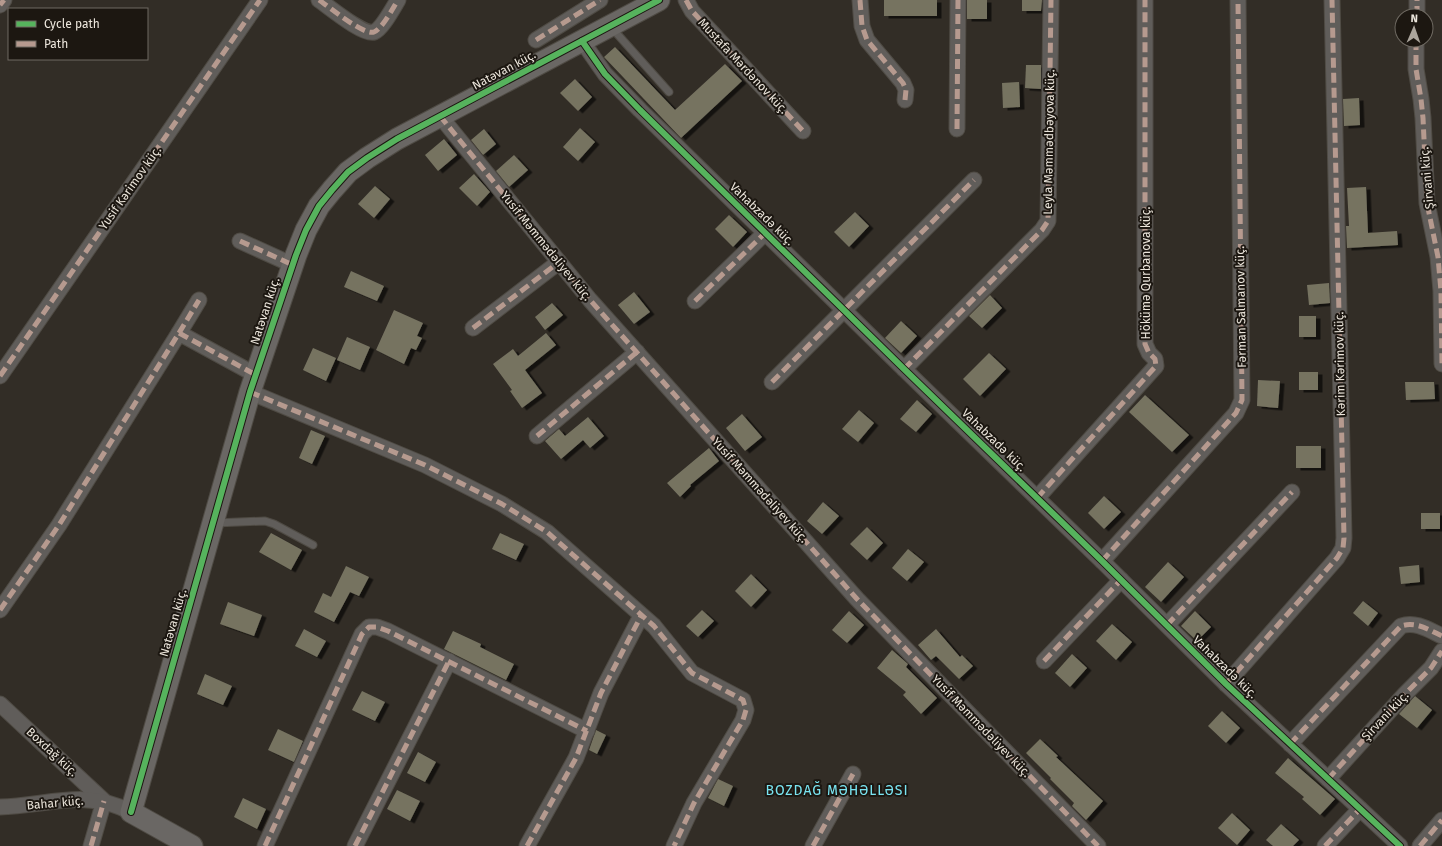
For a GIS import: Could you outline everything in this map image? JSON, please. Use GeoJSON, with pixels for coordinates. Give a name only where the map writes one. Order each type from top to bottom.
{"type":"FeatureCollection","features":[{"type":"Feature","properties":{"kind":"street"},"geometry":{"type":"LineString","coordinates":[[0,5],[4,0]]}},
{"type":"Feature","properties":{"kind":"street","name":"Yusif Kərimov küç."},"geometry":{"type":"LineString","coordinates":[[0,376],[260,0]]}},
{"type":"Feature","properties":{"kind":"street"},"geometry":{"type":"LineString","coordinates":[[319,0],[369,33],[374,32],[379,28],[398,0]]}},
{"type":"Feature","properties":{"kind":"street"},"geometry":{"type":"LineString","coordinates":[[536,40],[600,0]]}},
{"type":"Feature","properties":{"kind":"street","name":"Natəvan küç."},"geometry":{"type":"LineString","coordinates":[[131,812],[253,384],[292,265],[306,230],[319,206],[348,172],[367,158],[398,139],[659,0]]}},
{"type":"Feature","properties":{"kind":"street","name":"Mustafa Mərdənov küç."},"geometry":{"type":"LineString","coordinates":[[686,0],[692,11],[803,131]]}},
{"type":"Feature","properties":{"kind":"street"},"geometry":{"type":"LineString","coordinates":[[860,0],[862,26],[867,40],[903,83],[906,90],[905,100]]}},
{"type":"Feature","properties":{"kind":"street"},"geometry":{"type":"LineString","coordinates":[[957,129],[958,0]]}},
{"type":"Feature","properties":{"kind":"street","name":"Leyla Məmmədbəyova küç."},"geometry":{"type":"LineString","coordinates":[[904,369],[1042,230],[1048,221],[1050,0]]}},
{"type":"Feature","properties":{"kind":"street","name":"Hökümə Qurbanova küç."},"geometry":{"type":"LineString","coordinates":[[1037,498],[1156,366],[1155,359],[1149,353],[1145,344],[1145,0]]}},
{"type":"Feature","properties":{"kind":"street","name":"Fərman Salmanov küç."},"geometry":{"type":"LineString","coordinates":[[1102,561],[1236,413],[1242,400],[1238,0]]}},
{"type":"Feature","properties":{"kind":"street","name":"Kərim Kərimov küç."},"geometry":{"type":"LineString","coordinates":[[1226,684],[1337,558],[1343,548],[1344,538],[1332,0]]}},
{"type":"Feature","properties":{"kind":"street","name":"Vahabzadə küç."},"geometry":{"type":"LineString","coordinates":[[582,42],[605,74],[765,233],[1102,561],[1226,684],[1400,846]]}},
{"type":"Feature","properties":{"kind":"street","name":"Şirvani küç."},"geometry":{"type":"LineString","coordinates":[[1416,48],[1416,69],[1422,99],[1426,195],[1438,258],[1442,364]]}},
{"type":"Feature","properties":{"kind":"street","name":"Yusif Məmmədəliyev küç."},"geometry":{"type":"LineString","coordinates":[[440,116],[590,300],[857,599],[1098,846]]}},
{"type":"Feature","properties":{"kind":"street"},"geometry":{"type":"LineString","coordinates":[[772,382],[974,180]]}},
{"type":"Feature","properties":{"kind":"street"},"geometry":{"type":"LineString","coordinates":[[695,301],[765,233]]}},
{"type":"Feature","properties":{"kind":"street"},"geometry":{"type":"LineString","coordinates":[[240,241],[292,265]]}},
{"type":"Feature","properties":{"kind":"street"},"geometry":{"type":"LineString","coordinates":[[473,328],[559,262]]}},
{"type":"Feature","properties":{"kind":"street"},"geometry":{"type":"LineString","coordinates":[[0,610],[59,525],[199,300]]}},
{"type":"Feature","properties":{"kind":"street"},"geometry":{"type":"LineString","coordinates":[[179,333],[253,384],[425,465],[502,504],[547,532],[654,626],[692,673],[744,700],[746,710],[743,720],[694,803],[674,846]]}},
{"type":"Feature","properties":{"kind":"street"},"geometry":{"type":"LineString","coordinates":[[537,436],[637,352]]}},
{"type":"Feature","properties":{"kind":"street"},"geometry":{"type":"LineString","coordinates":[[1167,625],[1292,492]]}},
{"type":"Feature","properties":{"kind":"street"},"geometry":{"type":"LineString","coordinates":[[1044,661],[1121,580]]}},
{"type":"Feature","properties":{"kind":"street"},"geometry":{"type":"LineString","coordinates":[[527,846],[576,758],[601,693],[642,616]]}},
{"type":"Feature","properties":{"kind":"street"},"geometry":{"type":"LineString","coordinates":[[1290,744],[1401,626],[1415,624],[1442,636]]}},
{"type":"Feature","properties":{"kind":"street"},"geometry":{"type":"LineString","coordinates":[[265,846],[362,634],[369,627],[377,627],[388,631],[587,731]]}},
{"type":"Feature","properties":{"kind":"street","name":"Şirvani küç."},"geometry":{"type":"LineString","coordinates":[[1328,779],[1405,694],[1431,668],[1442,652]]}},
{"type":"Feature","properties":{"kind":"street"},"geometry":{"type":"LineString","coordinates":[[355,846],[449,661]]}},
{"type":"Feature","properties":{"kind":"street","name":"Boxdağ küç."},"geometry":{"type":"LineString","coordinates":[[0,704],[104,801]]}},
{"type":"Feature","properties":{"kind":"street"},"geometry":{"type":"LineString","coordinates":[[813,846],[853,774]]}},
{"type":"Feature","properties":{"kind":"street","name":"Bahar küç."},"geometry":{"type":"LineString","coordinates":[[0,807],[78,799],[104,801],[131,812]]}},
{"type":"Feature","properties":{"kind":"street"},"geometry":{"type":"LineString","coordinates":[[91,846],[104,801]]}},
{"type":"Feature","properties":{"kind":"street"},"geometry":{"type":"LineString","coordinates":[[1325,846],[1360,809]]}},
{"type":"Feature","properties":{"kind":"street"},"geometry":{"type":"LineString","coordinates":[[131,812],[192,846]]}},
{"type":"Feature","properties":{"kind":"street"},"geometry":{"type":"LineString","coordinates":[[1420,846],[1442,820]]}},
{"type":"Feature","properties":{"kind":"lane"},"geometry":{"type":"LineString","coordinates":[[610,27],[669,92]]}},
{"type":"Feature","properties":{"kind":"lane"},"geometry":{"type":"LineString","coordinates":[[213,523],[264,521],[274,524],[313,545]]}},
{"type":"Feature","properties":{"kind":"building"},"geometry":{"type":"Polygon","coordinates":[[[884,0],[937,0],[937,16],[884,16],[884,0]]]}},
{"type":"Feature","properties":{"kind":"building"},"geometry":{"type":"Polygon","coordinates":[[[967,0],[987,0],[987,19],[967,19],[967,0]]]}},
{"type":"Feature","properties":{"kind":"building"},"geometry":{"type":"Polygon","coordinates":[[[1022,0],[1042,0],[1041,11],[1022,11],[1022,0]]]}},
{"type":"Feature","properties":{"kind":"building"},"geometry":{"type":"Polygon","coordinates":[[[615,47],[675,110],[725,64],[742,81],[681,138],[604,57],[615,47]]]}},
{"type":"Feature","properties":{"kind":"building"},"geometry":{"type":"Polygon","coordinates":[[[1026,65],[1041,65],[1041,89],[1025,88],[1026,65]]]}},
{"type":"Feature","properties":{"kind":"building"},"geometry":{"type":"Polygon","coordinates":[[[575,79],[592,97],[578,111],[560,93],[575,79]]]}},
{"type":"Feature","properties":{"kind":"building"},"geometry":{"type":"Polygon","coordinates":[[[1019,82],[1020,107],[1003,108],[1002,83],[1019,82]]]}},
{"type":"Feature","properties":{"kind":"building"},"geometry":{"type":"Polygon","coordinates":[[[1359,98],[1360,125],[1344,126],[1343,99],[1359,98]]]}},
{"type":"Feature","properties":{"kind":"building"},"geometry":{"type":"Polygon","coordinates":[[[580,128],[595,142],[578,161],[563,147],[580,128]]]}},
{"type":"Feature","properties":{"kind":"building"},"geometry":{"type":"Polygon","coordinates":[[[484,129],[496,144],[483,155],[471,140],[484,129]]]}},
{"type":"Feature","properties":{"kind":"building"},"geometry":{"type":"Polygon","coordinates":[[[444,139],[457,155],[438,171],[425,155],[444,139]]]}},
{"type":"Feature","properties":{"kind":"building"},"geometry":{"type":"Polygon","coordinates":[[[514,155],[528,170],[509,187],[496,171],[514,155]]]}},
{"type":"Feature","properties":{"kind":"building"},"geometry":{"type":"Polygon","coordinates":[[[474,174],[490,192],[477,206],[459,188],[474,174]]]}},
{"type":"Feature","properties":{"kind":"building"},"geometry":{"type":"Polygon","coordinates":[[[375,186],[390,199],[374,218],[358,204],[375,186]]]}},
{"type":"Feature","properties":{"kind":"building"},"geometry":{"type":"Polygon","coordinates":[[[1366,187],[1368,233],[1397,231],[1398,245],[1347,248],[1346,226],[1349,226],[1347,188],[1366,187]]]}},
{"type":"Feature","properties":{"kind":"building"},"geometry":{"type":"Polygon","coordinates":[[[855,212],[869,226],[849,247],[834,232],[855,212]]]}},
{"type":"Feature","properties":{"kind":"building"},"geometry":{"type":"Polygon","coordinates":[[[729,215],[747,232],[733,247],[715,229],[729,215]]]}},
{"type":"Feature","properties":{"kind":"building"},"geometry":{"type":"Polygon","coordinates":[[[351,271],[384,286],[377,301],[344,287],[351,271]]]}},
{"type":"Feature","properties":{"kind":"building"},"geometry":{"type":"Polygon","coordinates":[[[1329,283],[1330,303],[1309,305],[1307,285],[1329,283]]]}},
{"type":"Feature","properties":{"kind":"building"},"geometry":{"type":"Polygon","coordinates":[[[634,292],[650,312],[634,324],[618,305],[634,292]]]}},
{"type":"Feature","properties":{"kind":"building"},"geometry":{"type":"Polygon","coordinates":[[[990,295],[1002,308],[982,328],[969,316],[990,295]]]}},
{"type":"Feature","properties":{"kind":"building"},"geometry":{"type":"Polygon","coordinates":[[[552,303],[563,315],[545,330],[535,317],[552,303]]]}},
{"type":"Feature","properties":{"kind":"building"},"geometry":{"type":"Polygon","coordinates":[[[394,310],[423,323],[417,336],[422,338],[416,350],[411,348],[404,364],[376,350],[394,310]]]}},
{"type":"Feature","properties":{"kind":"building"},"geometry":{"type":"Polygon","coordinates":[[[1299,316],[1316,316],[1316,337],[1299,337],[1299,316]]]}},
{"type":"Feature","properties":{"kind":"building"},"geometry":{"type":"Polygon","coordinates":[[[901,321],[917,336],[901,353],[885,338],[901,321]]]}},
{"type":"Feature","properties":{"kind":"building"},"geometry":{"type":"Polygon","coordinates":[[[546,333],[556,345],[525,370],[542,393],[522,408],[510,391],[512,390],[493,364],[513,349],[518,356],[546,333]]]}},
{"type":"Feature","properties":{"kind":"building"},"geometry":{"type":"Polygon","coordinates":[[[347,337],[370,347],[360,370],[337,360],[347,337]]]}},
{"type":"Feature","properties":{"kind":"building"},"geometry":{"type":"Polygon","coordinates":[[[313,348],[336,358],[326,381],[303,370],[313,348]]]}},
{"type":"Feature","properties":{"kind":"building"},"geometry":{"type":"Polygon","coordinates":[[[989,353],[1006,369],[980,396],[963,379],[989,353]]]}},
{"type":"Feature","properties":{"kind":"building"},"geometry":{"type":"Polygon","coordinates":[[[1299,372],[1318,372],[1318,390],[1299,390],[1299,372]]]}},
{"type":"Feature","properties":{"kind":"building"},"geometry":{"type":"Polygon","coordinates":[[[1258,380],[1280,381],[1278,408],[1257,406],[1258,380]]]}},
{"type":"Feature","properties":{"kind":"building"},"geometry":{"type":"Polygon","coordinates":[[[1405,382],[1434,382],[1435,399],[1406,400],[1405,382]]]}},
{"type":"Feature","properties":{"kind":"building"},"geometry":{"type":"Polygon","coordinates":[[[1145,395],[1189,435],[1172,452],[1129,412],[1145,395]]]}},
{"type":"Feature","properties":{"kind":"building"},"geometry":{"type":"Polygon","coordinates":[[[917,400],[932,414],[916,432],[900,419],[917,400]]]}},
{"type":"Feature","properties":{"kind":"building"},"geometry":{"type":"Polygon","coordinates":[[[859,410],[874,423],[858,442],[842,429],[859,410]]]}},
{"type":"Feature","properties":{"kind":"building"},"geometry":{"type":"Polygon","coordinates":[[[742,414],[762,437],[745,451],[726,428],[742,414]]]}},
{"type":"Feature","properties":{"kind":"building"},"geometry":{"type":"Polygon","coordinates":[[[588,417],[604,436],[590,448],[583,440],[561,459],[545,441],[559,429],[565,436],[588,417]]]}},
{"type":"Feature","properties":{"kind":"building"},"geometry":{"type":"Polygon","coordinates":[[[311,430],[325,436],[312,464],[299,458],[311,430]]]}},
{"type":"Feature","properties":{"kind":"building"},"geometry":{"type":"Polygon","coordinates":[[[1296,446],[1321,446],[1321,468],[1296,468],[1296,446]]]}},
{"type":"Feature","properties":{"kind":"building"},"geometry":{"type":"Polygon","coordinates":[[[709,448],[719,461],[690,485],[691,486],[680,497],[667,483],[709,448]]]}},
{"type":"Feature","properties":{"kind":"building"},"geometry":{"type":"Polygon","coordinates":[[[1104,496],[1121,512],[1104,529],[1088,513],[1104,496]]]}},
{"type":"Feature","properties":{"kind":"building"},"geometry":{"type":"Polygon","coordinates":[[[823,502],[839,516],[822,534],[807,521],[823,502]]]}},
{"type":"Feature","properties":{"kind":"building"},"geometry":{"type":"Polygon","coordinates":[[[1421,513],[1440,513],[1440,529],[1421,529],[1421,513]]]}},
{"type":"Feature","properties":{"kind":"building"},"geometry":{"type":"Polygon","coordinates":[[[867,527],[883,543],[867,560],[850,544],[867,527]]]}},
{"type":"Feature","properties":{"kind":"building"},"geometry":{"type":"Polygon","coordinates":[[[271,533],[302,550],[291,570],[259,552],[271,533]]]}},
{"type":"Feature","properties":{"kind":"building"},"geometry":{"type":"Polygon","coordinates":[[[500,533],[524,544],[516,560],[492,549],[500,533]]]}},
{"type":"Feature","properties":{"kind":"building"},"geometry":{"type":"Polygon","coordinates":[[[908,549],[924,562],[907,581],[892,568],[908,549]]]}},
{"type":"Feature","properties":{"kind":"building"},"geometry":{"type":"Polygon","coordinates":[[[1168,562],[1184,577],[1161,602],[1145,587],[1168,562]]]}},
{"type":"Feature","properties":{"kind":"building"},"geometry":{"type":"Polygon","coordinates":[[[1419,565],[1420,582],[1401,584],[1399,567],[1419,565]]]}},
{"type":"Feature","properties":{"kind":"building"},"geometry":{"type":"Polygon","coordinates":[[[346,566],[369,577],[359,596],[350,592],[334,622],[314,612],[323,593],[331,597],[346,566]]]}},
{"type":"Feature","properties":{"kind":"building"},"geometry":{"type":"Polygon","coordinates":[[[751,574],[767,590],[751,607],[735,591],[751,574]]]}},
{"type":"Feature","properties":{"kind":"building"},"geometry":{"type":"Polygon","coordinates":[[[1363,601],[1378,613],[1368,626],[1353,613],[1363,601]]]}},
{"type":"Feature","properties":{"kind":"building"},"geometry":{"type":"Polygon","coordinates":[[[228,602],[262,615],[254,636],[220,624],[228,602]]]}},
{"type":"Feature","properties":{"kind":"building"},"geometry":{"type":"Polygon","coordinates":[[[702,610],[714,621],[698,637],[686,626],[702,610]]]}},
{"type":"Feature","properties":{"kind":"building"},"geometry":{"type":"Polygon","coordinates":[[[849,611],[864,625],[847,643],[832,630],[849,611]]]}},
{"type":"Feature","properties":{"kind":"building"},"geometry":{"type":"Polygon","coordinates":[[[1195,611],[1211,627],[1197,641],[1181,626],[1195,611]]]}},
{"type":"Feature","properties":{"kind":"building"},"geometry":{"type":"Polygon","coordinates":[[[1112,624],[1132,642],[1116,660],[1096,641],[1112,624]]]}},
{"type":"Feature","properties":{"kind":"building"},"geometry":{"type":"Polygon","coordinates":[[[304,629],[326,641],[317,657],[295,646],[304,629]]]}},
{"type":"Feature","properties":{"kind":"building"},"geometry":{"type":"Polygon","coordinates":[[[936,629],[960,657],[962,655],[973,666],[959,679],[936,656],[931,660],[918,645],[936,629]]]}},
{"type":"Feature","properties":{"kind":"building"},"geometry":{"type":"Polygon","coordinates":[[[453,631],[481,644],[480,647],[514,664],[506,680],[444,649],[453,631]]]}},
{"type":"Feature","properties":{"kind":"building"},"geometry":{"type":"Polygon","coordinates":[[[892,650],[908,664],[906,667],[937,698],[921,714],[903,695],[906,692],[877,668],[892,650]]]}},
{"type":"Feature","properties":{"kind":"building"},"geometry":{"type":"Polygon","coordinates":[[[1072,654],[1087,668],[1070,687],[1055,673],[1072,654]]]}},
{"type":"Feature","properties":{"kind":"building"},"geometry":{"type":"Polygon","coordinates":[[[205,674],[232,686],[223,705],[197,694],[205,674]]]}},
{"type":"Feature","properties":{"kind":"building"},"geometry":{"type":"Polygon","coordinates":[[[362,691],[385,702],[375,721],[352,710],[362,691]]]}},
{"type":"Feature","properties":{"kind":"building"},"geometry":{"type":"Polygon","coordinates":[[[1415,696],[1432,710],[1417,728],[1399,714],[1415,696]]]}},
{"type":"Feature","properties":{"kind":"building"},"geometry":{"type":"Polygon","coordinates":[[[1222,711],[1240,728],[1226,743],[1208,726],[1222,711]]]}},
{"type":"Feature","properties":{"kind":"building"},"geometry":{"type":"Polygon","coordinates":[[[278,729],[303,741],[294,762],[268,750],[278,729]]]}},
{"type":"Feature","properties":{"kind":"building"},"geometry":{"type":"Polygon","coordinates":[[[596,730],[606,735],[597,754],[589,750],[596,730]]]}},
{"type":"Feature","properties":{"kind":"building"},"geometry":{"type":"Polygon","coordinates":[[[1040,739],[1058,756],[1056,757],[1103,801],[1086,820],[1072,806],[1074,803],[1026,753],[1040,739]]]}},
{"type":"Feature","properties":{"kind":"building"},"geometry":{"type":"Polygon","coordinates":[[[418,752],[436,762],[425,782],[407,773],[418,752]]]}},
{"type":"Feature","properties":{"kind":"building"},"geometry":{"type":"Polygon","coordinates":[[[1288,758],[1335,799],[1320,815],[1302,799],[1304,797],[1275,773],[1288,758]]]}},
{"type":"Feature","properties":{"kind":"building"},"geometry":{"type":"Polygon","coordinates":[[[718,779],[733,786],[724,806],[708,798],[718,779]]]}},
{"type":"Feature","properties":{"kind":"building"},"geometry":{"type":"Polygon","coordinates":[[[397,790],[420,801],[410,821],[387,809],[397,790]]]}},
{"type":"Feature","properties":{"kind":"building"},"geometry":{"type":"Polygon","coordinates":[[[243,798],[266,809],[257,829],[234,817],[243,798]]]}},
{"type":"Feature","properties":{"kind":"building"},"geometry":{"type":"Polygon","coordinates":[[[1232,813],[1250,830],[1237,845],[1218,828],[1232,813]]]}},
{"type":"Feature","properties":{"kind":"building"},"geometry":{"type":"Polygon","coordinates":[[[1281,824],[1299,840],[1293,846],[1273,846],[1266,840],[1281,824]]]}},
{"type":"Feature","properties":{"kind":"marked path"},"geometry":{"type":"LineString","coordinates":[[0,5],[4,0]]}},
{"type":"Feature","properties":{"kind":"marked path"},"geometry":{"type":"LineString","coordinates":[[0,376],[260,0]]}},
{"type":"Feature","properties":{"kind":"marked path"},"geometry":{"type":"LineString","coordinates":[[319,0],[362,30],[369,32],[374,32],[380,27],[398,0]]}},
{"type":"Feature","properties":{"kind":"marked path"},"geometry":{"type":"LineString","coordinates":[[536,40],[600,0]]}},
{"type":"Feature","properties":{"kind":"marked path"},"geometry":{"type":"LineString","coordinates":[[686,0],[692,11],[803,131]]}},
{"type":"Feature","properties":{"kind":"marked path"},"geometry":{"type":"LineString","coordinates":[[860,0],[862,26],[867,40],[903,83],[906,90],[905,100]]}},
{"type":"Feature","properties":{"kind":"marked path"},"geometry":{"type":"LineString","coordinates":[[957,129],[958,0]]}},
{"type":"Feature","properties":{"kind":"marked path"},"geometry":{"type":"LineString","coordinates":[[904,369],[1042,230],[1048,221],[1051,0]]}},
{"type":"Feature","properties":{"kind":"marked path"},"geometry":{"type":"LineString","coordinates":[[1037,498],[1156,366],[1155,359],[1149,353],[1145,344],[1145,0]]}},
{"type":"Feature","properties":{"kind":"marked path"},"geometry":{"type":"LineString","coordinates":[[1102,561],[1236,413],[1242,400],[1238,0]]}},
{"type":"Feature","properties":{"kind":"marked path"},"geometry":{"type":"LineString","coordinates":[[1226,684],[1337,558],[1343,548],[1344,538],[1332,0]]}},
{"type":"Feature","properties":{"kind":"marked path"},"geometry":{"type":"LineString","coordinates":[[1417,0],[1417,8]]}},
{"type":"Feature","properties":{"kind":"marked path"},"geometry":{"type":"LineString","coordinates":[[1416,48],[1416,69],[1423,118],[1427,203],[1438,257],[1441,291],[1442,364]]}},
{"type":"Feature","properties":{"kind":"marked path"},"geometry":{"type":"LineString","coordinates":[[440,116],[590,300],[857,599],[1098,846]]}},
{"type":"Feature","properties":{"kind":"marked path"},"geometry":{"type":"LineString","coordinates":[[772,382],[974,180]]}},
{"type":"Feature","properties":{"kind":"marked path"},"geometry":{"type":"LineString","coordinates":[[695,301],[765,233]]}},
{"type":"Feature","properties":{"kind":"marked path"},"geometry":{"type":"LineString","coordinates":[[240,241],[293,265]]}},
{"type":"Feature","properties":{"kind":"marked path"},"geometry":{"type":"LineString","coordinates":[[473,328],[559,262]]}},
{"type":"Feature","properties":{"kind":"marked path"},"geometry":{"type":"LineString","coordinates":[[179,333],[199,300]]}},
{"type":"Feature","properties":{"kind":"marked path"},"geometry":{"type":"LineString","coordinates":[[0,610],[59,525],[179,333],[256,375]]}},
{"type":"Feature","properties":{"kind":"marked path"},"geometry":{"type":"LineString","coordinates":[[537,436],[637,352]]}},
{"type":"Feature","properties":{"kind":"marked path"},"geometry":{"type":"LineString","coordinates":[[250,392],[425,465],[502,504],[547,532],[654,626],[692,673],[743,700],[746,710],[743,720],[694,803],[674,846]]}},
{"type":"Feature","properties":{"kind":"marked path"},"geometry":{"type":"LineString","coordinates":[[1167,625],[1292,492]]}},
{"type":"Feature","properties":{"kind":"marked path"},"geometry":{"type":"LineString","coordinates":[[1044,661],[1121,580]]}},
{"type":"Feature","properties":{"kind":"marked path"},"geometry":{"type":"LineString","coordinates":[[527,846],[576,758],[601,693],[641,616]]}},
{"type":"Feature","properties":{"kind":"marked path"},"geometry":{"type":"LineString","coordinates":[[1290,744],[1401,626],[1417,625],[1442,636]]}},
{"type":"Feature","properties":{"kind":"marked path"},"geometry":{"type":"LineString","coordinates":[[265,846],[362,634],[369,627],[377,627],[388,631],[587,731]]}},
{"type":"Feature","properties":{"kind":"marked path"},"geometry":{"type":"LineString","coordinates":[[1328,779],[1405,694],[1431,668],[1442,651]]}},
{"type":"Feature","properties":{"kind":"marked path"},"geometry":{"type":"LineString","coordinates":[[355,846],[449,661]]}},
{"type":"Feature","properties":{"kind":"marked path"},"geometry":{"type":"LineString","coordinates":[[813,846],[853,774]]}},
{"type":"Feature","properties":{"kind":"marked path"},"geometry":{"type":"LineString","coordinates":[[91,846],[104,801]]}},
{"type":"Feature","properties":{"kind":"marked path"},"geometry":{"type":"LineString","coordinates":[[1325,846],[1360,809]]}},
{"type":"Feature","properties":{"kind":"marked path"},"geometry":{"type":"LineString","coordinates":[[1420,846],[1442,820]]}},
{"type":"Feature","properties":{"kind":"cycle path"},"geometry":{"type":"LineString","coordinates":[[131,812],[250,392],[296,255],[306,230],[319,206],[348,172],[397,139],[659,0]]}},
{"type":"Feature","properties":{"kind":"cycle path"},"geometry":{"type":"LineString","coordinates":[[582,41],[605,74],[640,110],[1226,684],[1400,846]]}},
{"type":"Feature","properties":{"kind":"district","name":"BOZDAĞ MƏHƏLLƏSI"},"geometry":{"type":"Point","coordinates":[837,790]}}]}
